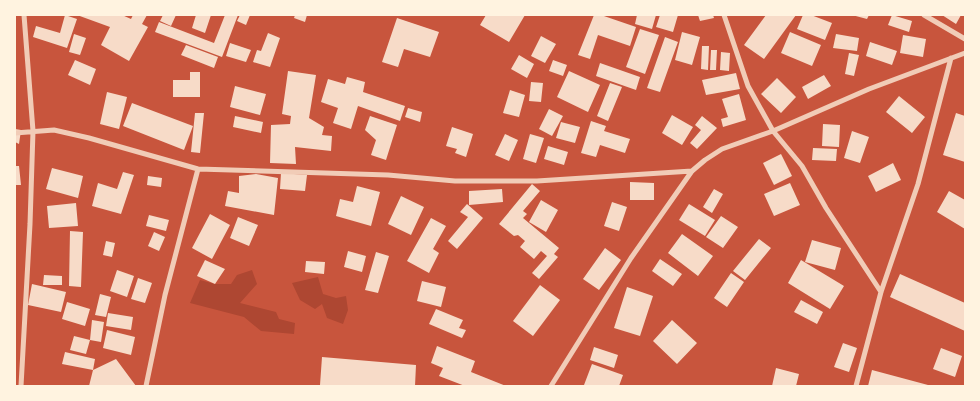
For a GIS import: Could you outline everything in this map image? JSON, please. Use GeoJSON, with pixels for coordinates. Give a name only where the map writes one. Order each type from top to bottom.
{"type":"FeatureCollection","features":[{"type":"Feature","properties":{"kind":"street"},"geometry":{"type":"LineString","coordinates":[[21,386],[33,131],[24,15]]}},
{"type":"Feature","properties":{"kind":"street"},"geometry":{"type":"LineString","coordinates":[[724,15],[748,86],[773,131],[802,166],[826,208],[881,292]]}},
{"type":"Feature","properties":{"kind":"street"},"geometry":{"type":"LineString","coordinates":[[924,15],[965,39]]}},
{"type":"Feature","properties":{"kind":"street"},"geometry":{"type":"LineString","coordinates":[[551,386],[631,258],[692,172],[722,149],[773,131],[869,89],[965,53]]}},
{"type":"Feature","properties":{"kind":"street"},"geometry":{"type":"LineString","coordinates":[[856,386],[881,292],[918,184],[951,58]]}},
{"type":"Feature","properties":{"kind":"street"},"geometry":{"type":"LineString","coordinates":[[15,133],[54,130],[90,138],[198,169],[378,175],[455,181],[537,181],[692,172]]}},
{"type":"Feature","properties":{"kind":"street"},"geometry":{"type":"LineString","coordinates":[[146,386],[165,295],[198,169]]}},
{"type":"Feature","properties":{"kind":"shaded area"},"geometry":{"type":"Polygon","coordinates":[[[252,270],[257,284],[240,303],[276,312],[279,319],[295,323],[294,334],[261,331],[244,317],[190,303],[200,280],[215,284],[231,284],[237,275],[252,270]]]}},
{"type":"Feature","properties":{"kind":"shaded area"},"geometry":{"type":"Polygon","coordinates":[[[318,277],[323,294],[336,298],[346,296],[348,310],[343,324],[327,318],[322,304],[315,309],[300,300],[292,283],[318,277]]]}},
{"type":"Feature","properties":{"kind":"building"},"geometry":{"type":"Polygon","coordinates":[[[65,15],[77,19],[67,48],[33,37],[36,26],[60,33],[65,15]]]}},
{"type":"Feature","properties":{"kind":"building"},"geometry":{"type":"Polygon","coordinates":[[[77,15],[122,15],[131,19],[133,15],[147,15],[142,24],[148,27],[129,61],[101,45],[110,27],[77,15]]]}},
{"type":"Feature","properties":{"kind":"building"},"geometry":{"type":"Polygon","coordinates":[[[163,15],[176,15],[171,26],[160,21],[163,15]]]}},
{"type":"Feature","properties":{"kind":"building"},"geometry":{"type":"Polygon","coordinates":[[[196,15],[211,15],[205,33],[192,28],[196,15]]]}},
{"type":"Feature","properties":{"kind":"building"},"geometry":{"type":"Polygon","coordinates":[[[225,15],[238,15],[222,57],[155,32],[159,22],[214,43],[225,15]]]}},
{"type":"Feature","properties":{"kind":"building"},"geometry":{"type":"Polygon","coordinates":[[[240,15],[250,15],[246,25],[237,21],[240,15]]]}},
{"type":"Feature","properties":{"kind":"building"},"geometry":{"type":"Polygon","coordinates":[[[295,15],[307,15],[305,22],[294,18],[295,15]]]}},
{"type":"Feature","properties":{"kind":"building"},"geometry":{"type":"Polygon","coordinates":[[[486,15],[525,15],[509,42],[480,25],[486,15]]]}},
{"type":"Feature","properties":{"kind":"building"},"geometry":{"type":"Polygon","coordinates":[[[594,15],[601,15],[636,27],[630,46],[598,35],[590,59],[578,55],[594,15]]]}},
{"type":"Feature","properties":{"kind":"building"},"geometry":{"type":"Polygon","coordinates":[[[637,15],[656,15],[652,29],[635,24],[637,15]]]}},
{"type":"Feature","properties":{"kind":"building"},"geometry":{"type":"Polygon","coordinates":[[[660,15],[678,15],[673,32],[656,27],[660,15]]]}},
{"type":"Feature","properties":{"kind":"building"},"geometry":{"type":"Polygon","coordinates":[[[698,15],[713,15],[714,18],[700,21],[698,15]]]}},
{"type":"Feature","properties":{"kind":"building"},"geometry":{"type":"Polygon","coordinates":[[[766,15],[796,15],[764,59],[744,45],[766,15]]]}},
{"type":"Feature","properties":{"kind":"building"},"geometry":{"type":"Polygon","coordinates":[[[803,15],[811,15],[832,23],[825,40],[797,29],[803,15]]]}},
{"type":"Feature","properties":{"kind":"building"},"geometry":{"type":"Polygon","coordinates":[[[852,15],[869,15],[867,19],[852,15]]]}},
{"type":"Feature","properties":{"kind":"building"},"geometry":{"type":"Polygon","coordinates":[[[892,15],[912,21],[909,32],[888,25],[892,15]]]}},
{"type":"Feature","properties":{"kind":"building"},"geometry":{"type":"Polygon","coordinates":[[[942,15],[961,15],[956,24],[942,15]]]}},
{"type":"Feature","properties":{"kind":"building"},"geometry":{"type":"Polygon","coordinates":[[[397,18],[439,32],[430,57],[404,49],[398,67],[382,62],[397,18]]]}},
{"type":"Feature","properties":{"kind":"building"},"geometry":{"type":"Polygon","coordinates":[[[640,29],[659,35],[645,74],[626,67],[640,29]]]}},
{"type":"Feature","properties":{"kind":"building"},"geometry":{"type":"Polygon","coordinates":[[[682,32],[700,37],[692,65],[675,60],[682,32]]]}},
{"type":"Feature","properties":{"kind":"building"},"geometry":{"type":"Polygon","coordinates":[[[790,32],[821,45],[812,66],[781,53],[790,32]]]}},
{"type":"Feature","properties":{"kind":"building"},"geometry":{"type":"Polygon","coordinates":[[[268,33],[280,38],[270,67],[253,62],[257,50],[261,51],[268,33]]]}},
{"type":"Feature","properties":{"kind":"building"},"geometry":{"type":"Polygon","coordinates":[[[74,34],[86,38],[80,55],[69,52],[74,34]]]}},
{"type":"Feature","properties":{"kind":"building"},"geometry":{"type":"Polygon","coordinates":[[[836,34],[859,38],[857,51],[833,48],[836,34]]]}},
{"type":"Feature","properties":{"kind":"building"},"geometry":{"type":"Polygon","coordinates":[[[903,35],[926,39],[923,57],[900,53],[903,35]]]}},
{"type":"Feature","properties":{"kind":"building"},"geometry":{"type":"Polygon","coordinates":[[[541,36],[556,44],[545,63],[531,56],[541,36]]]}},
{"type":"Feature","properties":{"kind":"building"},"geometry":{"type":"Polygon","coordinates":[[[665,37],[678,42],[660,92],[647,88],[665,37]]]}},
{"type":"Feature","properties":{"kind":"building"},"geometry":{"type":"Polygon","coordinates":[[[870,42],[897,51],[892,65],[866,56],[870,42]]]}},
{"type":"Feature","properties":{"kind":"building"},"geometry":{"type":"Polygon","coordinates":[[[230,43],[251,50],[246,62],[226,56],[230,43]]]}},
{"type":"Feature","properties":{"kind":"building"},"geometry":{"type":"Polygon","coordinates":[[[186,45],[218,57],[214,68],[181,55],[186,45]]]}},
{"type":"Feature","properties":{"kind":"building"},"geometry":{"type":"Polygon","coordinates":[[[702,46],[709,46],[708,70],[701,69],[702,46]]]}},
{"type":"Feature","properties":{"kind":"building"},"geometry":{"type":"Polygon","coordinates":[[[711,50],[717,50],[716,70],[710,70],[711,50]]]}},
{"type":"Feature","properties":{"kind":"building"},"geometry":{"type":"Polygon","coordinates":[[[721,52],[730,53],[729,71],[720,70],[721,52]]]}},
{"type":"Feature","properties":{"kind":"building"},"geometry":{"type":"Polygon","coordinates":[[[849,53],[859,55],[854,76],[845,74],[849,53]]]}},
{"type":"Feature","properties":{"kind":"building"},"geometry":{"type":"Polygon","coordinates":[[[519,55],[534,64],[527,78],[511,69],[519,55]]]}},
{"type":"Feature","properties":{"kind":"building"},"geometry":{"type":"Polygon","coordinates":[[[75,60],[96,69],[90,85],[68,75],[75,60]]]}},
{"type":"Feature","properties":{"kind":"building"},"geometry":{"type":"Polygon","coordinates":[[[553,60],[567,65],[563,76],[549,71],[553,60]]]}},
{"type":"Feature","properties":{"kind":"building"},"geometry":{"type":"Polygon","coordinates":[[[600,63],[640,77],[636,90],[596,76],[600,63]]]}},
{"type":"Feature","properties":{"kind":"building"},"geometry":{"type":"Polygon","coordinates":[[[288,71],[316,75],[309,118],[324,127],[322,135],[332,136],[331,151],[295,147],[296,164],[270,163],[271,125],[290,124],[291,116],[282,114],[288,71]]]}},
{"type":"Feature","properties":{"kind":"building"},"geometry":{"type":"Polygon","coordinates":[[[569,71],[600,85],[588,112],[557,97],[569,71]]]}},
{"type":"Feature","properties":{"kind":"building"},"geometry":{"type":"Polygon","coordinates":[[[190,72],[200,72],[200,97],[173,97],[173,80],[190,80],[190,72]]]}},
{"type":"Feature","properties":{"kind":"building"},"geometry":{"type":"Polygon","coordinates":[[[736,73],[740,89],[706,95],[702,80],[736,73]]]}},
{"type":"Feature","properties":{"kind":"building"},"geometry":{"type":"Polygon","coordinates":[[[824,75],[831,86],[808,99],[802,87],[824,75]]]}},
{"type":"Feature","properties":{"kind":"building"},"geometry":{"type":"Polygon","coordinates":[[[347,77],[365,82],[363,92],[405,106],[400,121],[358,106],[351,129],[333,123],[338,108],[321,102],[328,79],[345,84],[347,77]]]}},
{"type":"Feature","properties":{"kind":"building"},"geometry":{"type":"Polygon","coordinates":[[[777,78],[796,97],[781,113],[761,94],[777,78]]]}},
{"type":"Feature","properties":{"kind":"building"},"geometry":{"type":"Polygon","coordinates":[[[531,82],[543,83],[541,102],[529,101],[531,82]]]}},
{"type":"Feature","properties":{"kind":"building"},"geometry":{"type":"Polygon","coordinates":[[[610,83],[622,87],[608,121],[597,116],[610,83]]]}},
{"type":"Feature","properties":{"kind":"building"},"geometry":{"type":"Polygon","coordinates":[[[235,86],[266,94],[260,115],[230,107],[235,86]]]}},
{"type":"Feature","properties":{"kind":"building"},"geometry":{"type":"Polygon","coordinates":[[[510,90],[525,95],[519,117],[503,113],[510,90]]]}},
{"type":"Feature","properties":{"kind":"building"},"geometry":{"type":"Polygon","coordinates":[[[107,92],[127,97],[119,129],[100,124],[107,92]]]}},
{"type":"Feature","properties":{"kind":"building"},"geometry":{"type":"Polygon","coordinates":[[[739,94],[746,120],[723,127],[721,119],[728,117],[722,99],[739,94]]]}},
{"type":"Feature","properties":{"kind":"building"},"geometry":{"type":"Polygon","coordinates":[[[899,96],[925,117],[912,133],[886,112],[899,96]]]}},
{"type":"Feature","properties":{"kind":"building"},"geometry":{"type":"Polygon","coordinates":[[[132,103],[193,126],[184,150],[123,126],[132,103]]]}},
{"type":"Feature","properties":{"kind":"building"},"geometry":{"type":"Polygon","coordinates":[[[408,108],[422,112],[420,122],[405,117],[408,108]]]}},
{"type":"Feature","properties":{"kind":"building"},"geometry":{"type":"Polygon","coordinates":[[[549,109],[563,116],[552,136],[539,129],[549,109]]]}},
{"type":"Feature","properties":{"kind":"building"},"geometry":{"type":"Polygon","coordinates":[[[195,113],[204,113],[200,153],[191,152],[195,113]]]}},
{"type":"Feature","properties":{"kind":"building"},"geometry":{"type":"Polygon","coordinates":[[[956,113],[965,116],[965,162],[943,155],[956,113]]]}},
{"type":"Feature","properties":{"kind":"building"},"geometry":{"type":"Polygon","coordinates":[[[672,115],[693,127],[682,145],[662,133],[672,115]]]}},
{"type":"Feature","properties":{"kind":"building"},"geometry":{"type":"Polygon","coordinates":[[[235,116],[263,122],[261,133],[233,127],[235,116]]]}},
{"type":"Feature","properties":{"kind":"building"},"geometry":{"type":"Polygon","coordinates":[[[370,116],[397,125],[386,160],[371,155],[376,140],[365,130],[370,116]]]}},
{"type":"Feature","properties":{"kind":"building"},"geometry":{"type":"Polygon","coordinates":[[[702,116],[717,128],[697,149],[690,143],[701,130],[695,125],[702,116]]]}},
{"type":"Feature","properties":{"kind":"building"},"geometry":{"type":"Polygon","coordinates":[[[591,121],[606,126],[604,131],[630,139],[625,153],[600,145],[596,157],[581,153],[591,121]]]}},
{"type":"Feature","properties":{"kind":"building"},"geometry":{"type":"Polygon","coordinates":[[[561,122],[580,127],[575,143],[556,138],[561,122]]]}},
{"type":"Feature","properties":{"kind":"building"},"geometry":{"type":"Polygon","coordinates":[[[823,124],[840,125],[839,147],[822,146],[823,124]]]}},
{"type":"Feature","properties":{"kind":"building"},"geometry":{"type":"Polygon","coordinates":[[[452,127],[473,134],[466,157],[455,153],[457,149],[446,146],[452,127]]]}},
{"type":"Feature","properties":{"kind":"building"},"geometry":{"type":"Polygon","coordinates":[[[15,129],[21,130],[19,144],[15,142],[15,129]]]}},
{"type":"Feature","properties":{"kind":"building"},"geometry":{"type":"Polygon","coordinates":[[[852,131],[869,137],[860,163],[844,158],[852,131]]]}},
{"type":"Feature","properties":{"kind":"building"},"geometry":{"type":"Polygon","coordinates":[[[505,134],[518,140],[509,161],[495,155],[505,134]]]}},
{"type":"Feature","properties":{"kind":"building"},"geometry":{"type":"Polygon","coordinates":[[[530,134],[544,138],[536,163],[523,159],[530,134]]]}},
{"type":"Feature","properties":{"kind":"building"},"geometry":{"type":"Polygon","coordinates":[[[548,146],[568,152],[564,165],[544,159],[548,146]]]}},
{"type":"Feature","properties":{"kind":"building"},"geometry":{"type":"Polygon","coordinates":[[[813,148],[837,149],[836,161],[812,160],[813,148]]]}},
{"type":"Feature","properties":{"kind":"building"},"geometry":{"type":"Polygon","coordinates":[[[781,154],[792,176],[774,185],[763,163],[781,154]]]}},
{"type":"Feature","properties":{"kind":"building"},"geometry":{"type":"Polygon","coordinates":[[[893,163],[901,180],[876,192],[868,176],[893,163]]]}},
{"type":"Feature","properties":{"kind":"building"},"geometry":{"type":"Polygon","coordinates":[[[15,166],[19,166],[21,185],[15,185],[15,166]]]}},
{"type":"Feature","properties":{"kind":"building"},"geometry":{"type":"Polygon","coordinates":[[[52,168],[83,176],[78,198],[46,189],[52,168]]]}},
{"type":"Feature","properties":{"kind":"building"},"geometry":{"type":"Polygon","coordinates":[[[123,172],[134,175],[121,214],[92,206],[98,183],[117,189],[123,172]]]}},
{"type":"Feature","properties":{"kind":"building"},"geometry":{"type":"Polygon","coordinates":[[[281,173],[307,175],[305,191],[280,189],[281,173]]]}},
{"type":"Feature","properties":{"kind":"building"},"geometry":{"type":"Polygon","coordinates":[[[256,174],[278,178],[274,215],[225,206],[228,191],[239,193],[239,176],[256,174]]]}},
{"type":"Feature","properties":{"kind":"building"},"geometry":{"type":"Polygon","coordinates":[[[148,176],[162,178],[161,187],[147,185],[148,176]]]}},
{"type":"Feature","properties":{"kind":"building"},"geometry":{"type":"Polygon","coordinates":[[[630,182],[654,183],[654,200],[630,200],[630,182]]]}},
{"type":"Feature","properties":{"kind":"building"},"geometry":{"type":"Polygon","coordinates":[[[790,183],[800,205],[774,216],[764,194],[790,183]]]}},
{"type":"Feature","properties":{"kind":"building"},"geometry":{"type":"Polygon","coordinates":[[[532,184],[540,191],[523,211],[527,214],[523,218],[559,248],[554,254],[558,257],[539,279],[532,273],[547,256],[541,251],[534,259],[520,247],[525,241],[518,235],[514,236],[499,224],[532,184]]]}},
{"type":"Feature","properties":{"kind":"building"},"geometry":{"type":"Polygon","coordinates":[[[357,186],[380,192],[371,226],[336,216],[340,199],[353,202],[357,186]]]}},
{"type":"Feature","properties":{"kind":"building"},"geometry":{"type":"Polygon","coordinates":[[[502,189],[503,202],[469,205],[469,191],[502,189]]]}},
{"type":"Feature","properties":{"kind":"building"},"geometry":{"type":"Polygon","coordinates":[[[714,189],[723,194],[712,213],[703,207],[714,189]]]}},
{"type":"Feature","properties":{"kind":"building"},"geometry":{"type":"Polygon","coordinates":[[[949,191],[965,200],[965,229],[937,212],[949,191]]]}},
{"type":"Feature","properties":{"kind":"building"},"geometry":{"type":"Polygon","coordinates":[[[401,196],[424,207],[411,235],[388,224],[401,196]]]}},
{"type":"Feature","properties":{"kind":"building"},"geometry":{"type":"Polygon","coordinates":[[[541,200],[558,210],[546,232],[529,222],[541,200]]]}},
{"type":"Feature","properties":{"kind":"building"},"geometry":{"type":"Polygon","coordinates":[[[612,202],[627,207],[619,231],[604,226],[612,202]]]}},
{"type":"Feature","properties":{"kind":"building"},"geometry":{"type":"Polygon","coordinates":[[[76,203],[78,226],[49,228],[47,206],[76,203]]]}},
{"type":"Feature","properties":{"kind":"building"},"geometry":{"type":"Polygon","coordinates":[[[467,204],[483,218],[457,249],[448,241],[468,217],[460,212],[467,204]]]}},
{"type":"Feature","properties":{"kind":"building"},"geometry":{"type":"Polygon","coordinates":[[[689,204],[715,220],[705,236],[679,220],[689,204]]]}},
{"type":"Feature","properties":{"kind":"building"},"geometry":{"type":"Polygon","coordinates":[[[210,214],[230,225],[212,259],[192,248],[210,214]]]}},
{"type":"Feature","properties":{"kind":"building"},"geometry":{"type":"Polygon","coordinates":[[[149,215],[169,220],[166,231],[146,226],[149,215]]]}},
{"type":"Feature","properties":{"kind":"building"},"geometry":{"type":"Polygon","coordinates":[[[721,216],[738,227],[723,248],[706,237],[721,216]]]}},
{"type":"Feature","properties":{"kind":"building"},"geometry":{"type":"Polygon","coordinates":[[[238,217],[258,225],[249,246],[230,238],[238,217]]]}},
{"type":"Feature","properties":{"kind":"building"},"geometry":{"type":"Polygon","coordinates":[[[431,218],[446,226],[433,249],[439,253],[429,273],[407,261],[431,218]]]}},
{"type":"Feature","properties":{"kind":"building"},"geometry":{"type":"Polygon","coordinates":[[[70,231],[83,232],[81,287],[69,286],[70,231]]]}},
{"type":"Feature","properties":{"kind":"building"},"geometry":{"type":"Polygon","coordinates":[[[154,232],[165,237],[159,251],[148,246],[154,232]]]}},
{"type":"Feature","properties":{"kind":"building"},"geometry":{"type":"Polygon","coordinates":[[[682,234],[713,256],[698,276],[668,253],[682,234]]]}},
{"type":"Feature","properties":{"kind":"building"},"geometry":{"type":"Polygon","coordinates":[[[759,239],[771,248],[745,280],[733,271],[759,239]]]}},
{"type":"Feature","properties":{"kind":"building"},"geometry":{"type":"Polygon","coordinates":[[[812,240],[841,248],[835,270],[805,262],[812,240]]]}},
{"type":"Feature","properties":{"kind":"building"},"geometry":{"type":"Polygon","coordinates":[[[106,241],[115,243],[112,257],[103,255],[106,241]]]}},
{"type":"Feature","properties":{"kind":"building"},"geometry":{"type":"Polygon","coordinates":[[[605,248],[621,260],[599,290],[583,279],[605,248]]]}},
{"type":"Feature","properties":{"kind":"building"},"geometry":{"type":"Polygon","coordinates":[[[348,251],[366,256],[362,272],[344,267],[348,251]]]}},
{"type":"Feature","properties":{"kind":"building"},"geometry":{"type":"Polygon","coordinates":[[[376,252],[389,256],[378,293],[365,290],[376,252]]]}},
{"type":"Feature","properties":{"kind":"building"},"geometry":{"type":"Polygon","coordinates":[[[660,259],[682,274],[673,286],[652,271],[660,259]]]}},
{"type":"Feature","properties":{"kind":"building"},"geometry":{"type":"Polygon","coordinates":[[[205,260],[225,269],[215,284],[197,276],[205,260]]]}},
{"type":"Feature","properties":{"kind":"building"},"geometry":{"type":"Polygon","coordinates":[[[801,260],[844,286],[830,309],[788,283],[801,260]]]}},
{"type":"Feature","properties":{"kind":"building"},"geometry":{"type":"Polygon","coordinates":[[[306,261],[325,262],[324,274],[305,272],[306,261]]]}},
{"type":"Feature","properties":{"kind":"building"},"geometry":{"type":"Polygon","coordinates":[[[117,270],[134,276],[127,297],[110,291],[117,270]]]}},
{"type":"Feature","properties":{"kind":"building"},"geometry":{"type":"Polygon","coordinates":[[[731,273],[744,282],[727,307],[714,298],[731,273]]]}},
{"type":"Feature","properties":{"kind":"building"},"geometry":{"type":"Polygon","coordinates":[[[900,274],[965,303],[965,331],[890,297],[900,274]]]}},
{"type":"Feature","properties":{"kind":"building"},"geometry":{"type":"Polygon","coordinates":[[[44,275],[62,276],[62,285],[43,285],[44,275]]]}},
{"type":"Feature","properties":{"kind":"building"},"geometry":{"type":"Polygon","coordinates":[[[138,278],[152,283],[145,303],[131,299],[138,278]]]}},
{"type":"Feature","properties":{"kind":"building"},"geometry":{"type":"Polygon","coordinates":[[[422,281],[446,287],[441,307],[417,301],[422,281]]]}},
{"type":"Feature","properties":{"kind":"building"},"geometry":{"type":"Polygon","coordinates":[[[32,284],[66,292],[61,312],[28,305],[32,284]]]}},
{"type":"Feature","properties":{"kind":"building"},"geometry":{"type":"Polygon","coordinates":[[[540,285],[560,300],[533,336],[513,321],[540,285]]]}},
{"type":"Feature","properties":{"kind":"building"},"geometry":{"type":"Polygon","coordinates":[[[627,287],[653,296],[640,336],[614,328],[627,287]]]}},
{"type":"Feature","properties":{"kind":"building"},"geometry":{"type":"Polygon","coordinates":[[[100,294],[111,297],[106,317],[95,315],[100,294]]]}},
{"type":"Feature","properties":{"kind":"building"},"geometry":{"type":"Polygon","coordinates":[[[801,300],[823,312],[817,324],[794,312],[801,300]]]}},
{"type":"Feature","properties":{"kind":"building"},"geometry":{"type":"Polygon","coordinates":[[[67,302],[90,309],[85,326],[62,319],[67,302]]]}},
{"type":"Feature","properties":{"kind":"building"},"geometry":{"type":"Polygon","coordinates":[[[436,309],[463,320],[459,328],[466,330],[462,338],[429,324],[436,309]]]}},
{"type":"Feature","properties":{"kind":"building"},"geometry":{"type":"Polygon","coordinates":[[[108,313],[133,317],[131,330],[106,326],[108,313]]]}},
{"type":"Feature","properties":{"kind":"building"},"geometry":{"type":"Polygon","coordinates":[[[92,320],[104,322],[101,342],[90,340],[92,320]]]}},
{"type":"Feature","properties":{"kind":"building"},"geometry":{"type":"Polygon","coordinates":[[[672,320],[697,343],[677,364],[653,341],[672,320]]]}},
{"type":"Feature","properties":{"kind":"building"},"geometry":{"type":"Polygon","coordinates":[[[107,330],[135,337],[131,355],[103,348],[107,330]]]}},
{"type":"Feature","properties":{"kind":"building"},"geometry":{"type":"Polygon","coordinates":[[[74,336],[90,340],[86,354],[70,350],[74,336]]]}},
{"type":"Feature","properties":{"kind":"building"},"geometry":{"type":"Polygon","coordinates":[[[843,343],[857,348],[849,372],[834,367],[843,343]]]}},
{"type":"Feature","properties":{"kind":"building"},"geometry":{"type":"Polygon","coordinates":[[[437,346],[475,361],[471,372],[506,386],[465,386],[439,376],[443,368],[431,363],[437,346]]]}},
{"type":"Feature","properties":{"kind":"building"},"geometry":{"type":"Polygon","coordinates":[[[594,347],[618,355],[614,368],[590,360],[594,347]]]}},
{"type":"Feature","properties":{"kind":"building"},"geometry":{"type":"Polygon","coordinates":[[[941,348],[962,356],[955,377],[933,369],[941,348]]]}},
{"type":"Feature","properties":{"kind":"building"},"geometry":{"type":"Polygon","coordinates":[[[65,352],[95,359],[93,370],[62,364],[65,352]]]}},
{"type":"Feature","properties":{"kind":"building"},"geometry":{"type":"Polygon","coordinates":[[[322,357],[416,365],[415,386],[320,385],[322,357]]]}},
{"type":"Feature","properties":{"kind":"building"},"geometry":{"type":"Polygon","coordinates":[[[116,359],[136,386],[89,386],[93,370],[116,359]]]}},
{"type":"Feature","properties":{"kind":"building"},"geometry":{"type":"Polygon","coordinates":[[[592,364],[623,375],[619,386],[584,385],[592,364]]]}},
{"type":"Feature","properties":{"kind":"building"},"geometry":{"type":"Polygon","coordinates":[[[776,368],[799,374],[796,386],[772,386],[776,368]]]}},
{"type":"Feature","properties":{"kind":"building"},"geometry":{"type":"Polygon","coordinates":[[[872,370],[928,385],[928,386],[868,386],[872,370]]]}}]}
